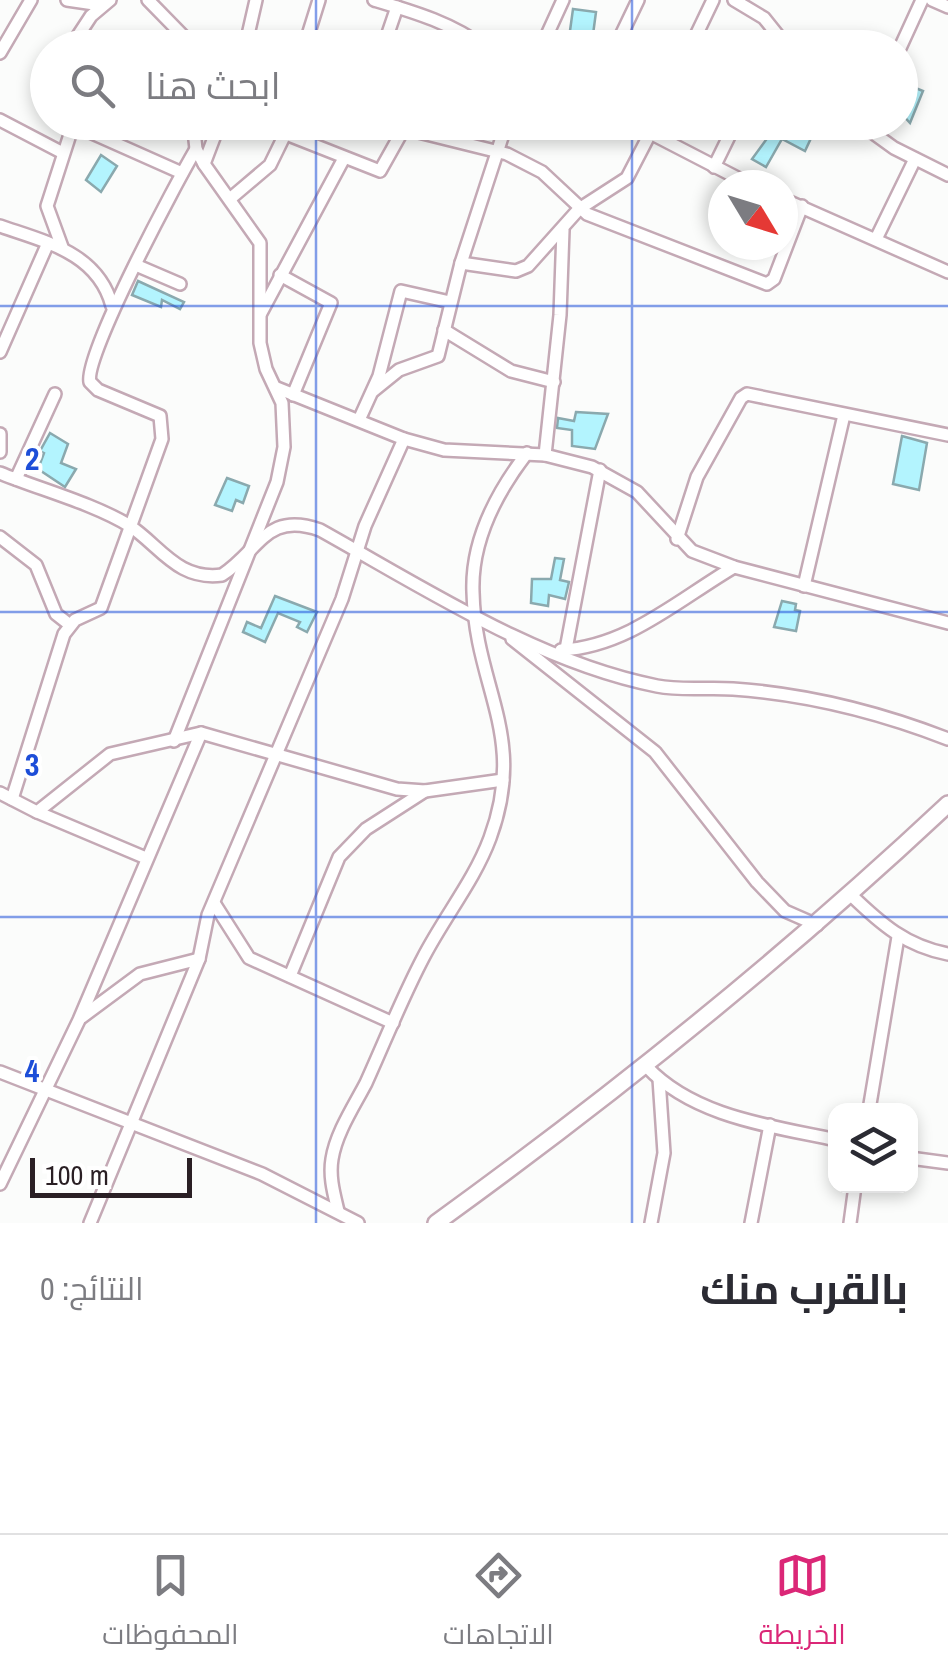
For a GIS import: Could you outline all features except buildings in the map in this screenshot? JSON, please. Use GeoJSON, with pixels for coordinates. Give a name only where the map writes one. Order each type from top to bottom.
{"type":"FeatureCollection","features":[{"type":"Feature","properties":{"kind":"street"},"geometry":{"type":"LineString","coordinates":[[0,53],[31,0]]}},
{"type":"Feature","properties":{"kind":"street"},"geometry":{"type":"LineString","coordinates":[[67,0],[106,2]]}},
{"type":"Feature","properties":{"kind":"street"},"geometry":{"type":"LineString","coordinates":[[148,0],[177,30]]}},
{"type":"Feature","properties":{"kind":"street"},"geometry":{"type":"LineString","coordinates":[[249,30],[256,0]]}},
{"type":"Feature","properties":{"kind":"street"},"geometry":{"type":"LineString","coordinates":[[309,30],[318,0]]}},
{"type":"Feature","properties":{"kind":"street"},"geometry":{"type":"LineString","coordinates":[[378,0],[459,30]]}},
{"type":"Feature","properties":{"kind":"street"},"geometry":{"type":"LineString","coordinates":[[425,15],[432,0]]}},
{"type":"Feature","properties":{"kind":"street"},"geometry":{"type":"LineString","coordinates":[[549,30],[563,0]]}},
{"type":"Feature","properties":{"kind":"street"},"geometry":{"type":"LineString","coordinates":[[624,30],[638,0]]}},
{"type":"Feature","properties":{"kind":"street"},"geometry":{"type":"LineString","coordinates":[[698,30],[712,0]]}},
{"type":"Feature","properties":{"kind":"street"},"geometry":{"type":"LineString","coordinates":[[734,0],[764,18],[772,30]]}},
{"type":"Feature","properties":{"kind":"street"},"geometry":{"type":"LineString","coordinates":[[908,30],[922,0]]}},
{"type":"Feature","properties":{"kind":"street"},"geometry":{"type":"LineString","coordinates":[[932,0],[948,7]]}},
{"type":"Feature","properties":{"kind":"street"},"geometry":{"type":"LineString","coordinates":[[84,30],[106,2]]}},
{"type":"Feature","properties":{"kind":"street"},"geometry":{"type":"LineString","coordinates":[[390,30],[398,7]]}},
{"type":"Feature","properties":{"kind":"street"},"geometry":{"type":"LineString","coordinates":[[0,120],[30,136]]}},
{"type":"Feature","properties":{"kind":"street"},"geometry":{"type":"LineString","coordinates":[[38,140],[63,153]]}},
{"type":"Feature","properties":{"kind":"street"},"geometry":{"type":"LineString","coordinates":[[62,247],[47,206],[68,140]]}},
{"type":"Feature","properties":{"kind":"street"},"geometry":{"type":"LineString","coordinates":[[109,140],[182,173]]}},
{"type":"Feature","properties":{"kind":"street"},"geometry":{"type":"LineString","coordinates":[[174,742],[277,482],[284,448],[282,403],[266,370],[260,316],[260,243],[204,164],[195,140]]}},
{"type":"Feature","properties":{"kind":"street"},"geometry":{"type":"LineString","coordinates":[[204,164],[213,140]]}},
{"type":"Feature","properties":{"kind":"street"},"geometry":{"type":"LineString","coordinates":[[231,198],[270,166],[282,140]]}},
{"type":"Feature","properties":{"kind":"street"},"geometry":{"type":"LineString","coordinates":[[309,140],[344,160],[383,170],[398,140]]}},
{"type":"Feature","properties":{"kind":"street"},"geometry":{"type":"LineString","coordinates":[[450,140],[496,150],[542,172],[579,210],[769,284],[802,206]]}},
{"type":"Feature","properties":{"kind":"street"},"geometry":{"type":"LineString","coordinates":[[373,391],[400,370],[434,360],[500,140]]}},
{"type":"Feature","properties":{"kind":"street"},"geometry":{"type":"LineString","coordinates":[[461,263],[523,269],[579,210],[622,183],[647,140]]}},
{"type":"Feature","properties":{"kind":"street"},"geometry":{"type":"LineString","coordinates":[[673,140],[722,170]]}},
{"type":"Feature","properties":{"kind":"street"},"geometry":{"type":"LineString","coordinates":[[714,166],[727,140]]}},
{"type":"Feature","properties":{"kind":"street"},"geometry":{"type":"LineString","coordinates":[[886,140],[948,175]]}},
{"type":"Feature","properties":{"kind":"street"},"geometry":{"type":"LineString","coordinates":[[146,858],[6,796],[70,625],[101,608],[164,431],[160,416],[152,409],[90,382],[88,371],[112,306],[138,266],[196,150]]}},
{"type":"Feature","properties":{"kind":"street"},"geometry":{"type":"LineString","coordinates":[[876,238],[915,159]]}},
{"type":"Feature","properties":{"kind":"street"},"geometry":{"type":"LineString","coordinates":[[260,316],[344,160]]}},
{"type":"Feature","properties":{"kind":"street"},"geometry":{"type":"LineString","coordinates":[[798,205],[948,272]]}},
{"type":"Feature","properties":{"kind":"street"},"geometry":{"type":"LineString","coordinates":[[0,226],[62,247],[102,277],[112,306]]}},
{"type":"Feature","properties":{"kind":"street"},"geometry":{"type":"LineString","coordinates":[[545,455],[564,226]]}},
{"type":"Feature","properties":{"kind":"street"},"geometry":{"type":"LineString","coordinates":[[0,352],[48,242]]}},
{"type":"Feature","properties":{"kind":"street"},"geometry":{"type":"LineString","coordinates":[[138,266],[180,284]]}},
{"type":"Feature","properties":{"kind":"street"},"geometry":{"type":"LineString","coordinates":[[280,276],[331,302],[293,395]]}},
{"type":"Feature","properties":{"kind":"street"},"geometry":{"type":"LineString","coordinates":[[359,420],[373,391],[401,291],[450,302]]}},
{"type":"Feature","properties":{"kind":"street"},"geometry":{"type":"LineString","coordinates":[[444,330],[511,372],[554,382]]}},
{"type":"Feature","properties":{"kind":"street"},"geometry":{"type":"LineString","coordinates":[[276,388],[404,439],[444,450],[545,455],[600,470],[650,503],[677,539],[692,551],[734,567],[948,624]]}},
{"type":"Feature","properties":{"kind":"street"},"geometry":{"type":"LineString","coordinates":[[677,539],[698,477],[741,398],[754,393],[948,435]]}},
{"type":"Feature","properties":{"kind":"street"},"geometry":{"type":"LineString","coordinates":[[16,479],[55,394]]}},
{"type":"Feature","properties":{"kind":"street"},"geometry":{"type":"LineString","coordinates":[[804,586],[844,414]]}},
{"type":"Feature","properties":{"kind":"street"},"geometry":{"type":"LineString","coordinates":[[0,434],[0,447]]}},
{"type":"Feature","properties":{"kind":"street"},"geometry":{"type":"LineString","coordinates":[[90,1223],[199,959],[214,902],[342,599],[357,551],[404,439]]}},
{"type":"Feature","properties":{"kind":"street"},"geometry":{"type":"LineString","coordinates":[[338,1212],[331,1183],[334,1147],[422,958],[484,851],[503,780],[500,714],[484,663],[474,570],[482,534],[507,479],[527,453]]}},
{"type":"Feature","properties":{"kind":"street"},"geometry":{"type":"LineString","coordinates":[[566,650],[600,470]]}},
{"type":"Feature","properties":{"kind":"street"},"geometry":{"type":"LineString","coordinates":[[0,472],[131,526],[160,555],[198,574],[222,575],[275,527],[290,523],[320,530],[476,616],[504,633],[655,752],[757,882],[785,911],[816,925]]}},
{"type":"Feature","properties":{"kind":"street"},"geometry":{"type":"LineString","coordinates":[[0,537],[36,565],[56,614],[70,625]]}},
{"type":"Feature","properties":{"kind":"street"},"geometry":{"type":"LineString","coordinates":[[552,650],[588,648],[638,629],[734,567]]}},
{"type":"Feature","properties":{"kind":"street"},"geometry":{"type":"LineString","coordinates":[[504,633],[658,686],[736,689],[823,704],[873,714],[948,739]]}},
{"type":"Feature","properties":{"kind":"street"},"geometry":{"type":"LineString","coordinates":[[37,812],[110,754],[201,733],[382,786],[425,791],[503,780]]}},
{"type":"Feature","properties":{"kind":"street"},"geometry":{"type":"LineString","coordinates":[[0,1184],[78,1020],[201,733]]}},
{"type":"Feature","properties":{"kind":"street"},"geometry":{"type":"LineString","coordinates":[[290,976],[339,858],[366,828],[425,791]]}},
{"type":"Feature","properties":{"kind":"street"},"geometry":{"type":"LineString","coordinates":[[436,1223],[653,1073],[948,804]]}},
{"type":"Feature","properties":{"kind":"street"},"geometry":{"type":"LineString","coordinates":[[851,895],[898,937],[921,949],[948,954]]}},
{"type":"Feature","properties":{"kind":"street"},"geometry":{"type":"LineString","coordinates":[[214,902],[242,952],[393,1023]]}},
{"type":"Feature","properties":{"kind":"street"},"geometry":{"type":"LineString","coordinates":[[870,1103],[898,937]]}},
{"type":"Feature","properties":{"kind":"street"},"geometry":{"type":"LineString","coordinates":[[78,1020],[140,974],[199,959]]}},
{"type":"Feature","properties":{"kind":"street"},"geometry":{"type":"LineString","coordinates":[[0,1072],[280,1181],[358,1223]]}},
{"type":"Feature","properties":{"kind":"street"},"geometry":{"type":"LineString","coordinates":[[653,1073],[704,1106],[828,1138]]}},
{"type":"Feature","properties":{"kind":"street"},"geometry":{"type":"LineString","coordinates":[[651,1223],[664,1153],[653,1073]]}},
{"type":"Feature","properties":{"kind":"street"},"geometry":{"type":"LineString","coordinates":[[751,1223],[770,1126]]}},
{"type":"Feature","properties":{"kind":"street"},"geometry":{"type":"LineString","coordinates":[[918,1159],[948,1163]]}},
{"type":"Feature","properties":{"kind":"street"},"geometry":{"type":"LineString","coordinates":[[850,1223],[855,1193]]}}]}
